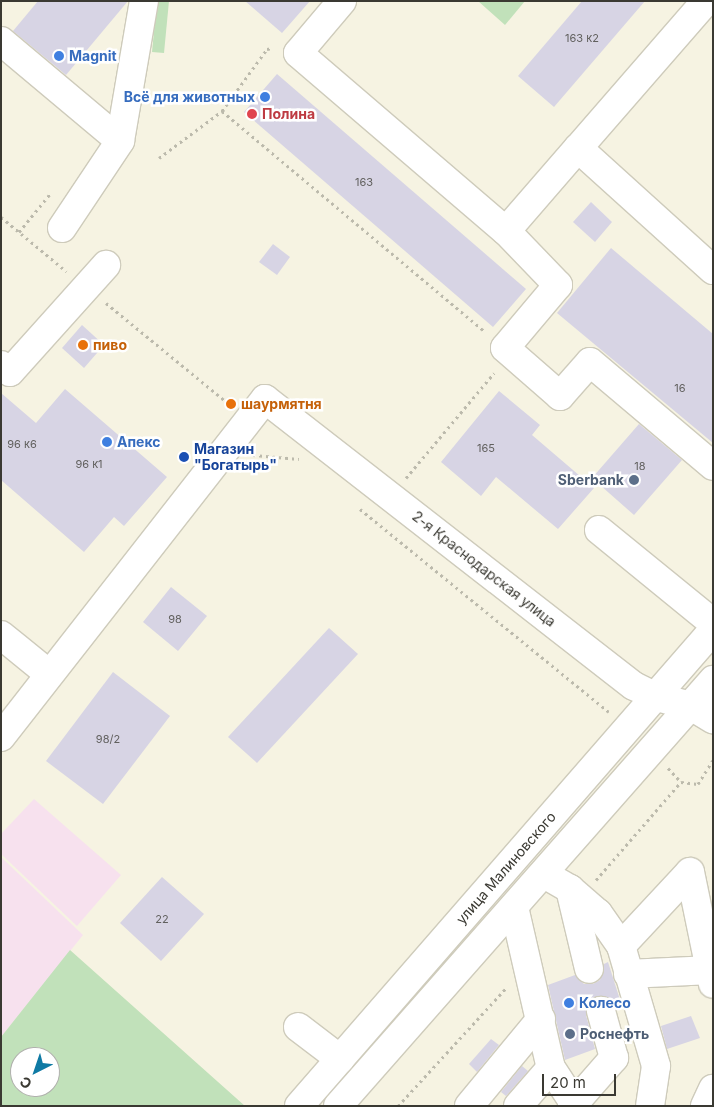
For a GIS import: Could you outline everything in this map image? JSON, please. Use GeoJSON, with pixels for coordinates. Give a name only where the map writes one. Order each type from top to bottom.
{"type":"FeatureCollection","features":[{"type":"Feature","properties":{"kind":"main road"},"geometry":{"type":"LineString","coordinates":[[62,228],[120,141],[144,1]]}},
{"type":"Feature","properties":{"kind":"main road"},"geometry":{"type":"LineString","coordinates":[[342,1],[298,53],[506,231],[558,285],[508,351],[560,396],[590,362],[713,466]]}},
{"type":"Feature","properties":{"kind":"main road"},"geometry":{"type":"LineString","coordinates":[[506,231],[706,1]]}},
{"type":"Feature","properties":{"kind":"main road"},"geometry":{"type":"LineString","coordinates":[[1,41],[120,141]]}},
{"type":"Feature","properties":{"kind":"main road"},"geometry":{"type":"LineString","coordinates":[[578,148],[713,270]]}},
{"type":"Feature","properties":{"kind":"main road"},"geometry":{"type":"LineString","coordinates":[[1,365],[10,372],[106,265]]}},
{"type":"Feature","properties":{"kind":"main road"},"geometry":{"type":"LineString","coordinates":[[1,737],[48,674],[249,420]]}},
{"type":"Feature","properties":{"kind":"main road","name":"2-я Краснодарская улица"},"geometry":{"type":"LineString","coordinates":[[249,420],[634,686],[657,697],[702,713]]}},
{"type":"Feature","properties":{"kind":"main road"},"geometry":{"type":"LineString","coordinates":[[599,530],[713,623]]}},
{"type":"Feature","properties":{"kind":"main road","name":"улица Малиновского"},"geometry":{"type":"LineString","coordinates":[[300,1106],[657,697],[713,630]]}},
{"type":"Feature","properties":{"kind":"main road"},"geometry":{"type":"LineString","coordinates":[[1,635],[48,674]]}},
{"type":"Feature","properties":{"kind":"main road"},"geometry":{"type":"LineString","coordinates":[[338,1106],[544,874],[702,713],[713,680]]}},
{"type":"Feature","properties":{"kind":"main road"},"geometry":{"type":"LineString","coordinates":[[621,946],[690,872],[712,977],[628,974]]}},
{"type":"Feature","properties":{"kind":"main road"},"geometry":{"type":"LineString","coordinates":[[544,874],[570,889],[598,913],[621,946],[656,1066],[650,1106]]}},
{"type":"Feature","properties":{"kind":"main road"},"geometry":{"type":"LineString","coordinates":[[570,889],[590,969]]}},
{"type":"Feature","properties":{"kind":"main road"},"geometry":{"type":"LineString","coordinates":[[514,907],[551,1068],[573,1104],[614,1058],[601,1011]]}},
{"type":"Feature","properties":{"kind":"main road"},"geometry":{"type":"LineString","coordinates":[[469,1106],[541,1019]]}},
{"type":"Feature","properties":{"kind":"main road"},"geometry":{"type":"LineString","coordinates":[[298,1027],[340,1059]]}},
{"type":"Feature","properties":{"kind":"main road"},"geometry":{"type":"LineString","coordinates":[[518,1106],[551,1068]]}},
{"type":"Feature","properties":{"kind":"main road"},"geometry":{"type":"LineString","coordinates":[[706,1106],[713,1089]]}},
{"type":"Feature","properties":{"kind":"path"},"geometry":{"type":"LineString","coordinates":[[159,158],[222,111],[267,48],[275,48]]}},
{"type":"Feature","properties":{"kind":"path"},"geometry":{"type":"LineString","coordinates":[[222,111],[508,351],[406,478]]}},
{"type":"Feature","properties":{"kind":"path"},"geometry":{"type":"LineString","coordinates":[[1,217],[249,420],[251,455],[299,459],[306,465]]}},
{"type":"Feature","properties":{"kind":"path"},"geometry":{"type":"LineString","coordinates":[[352,502],[609,713]]}},
{"type":"Feature","properties":{"kind":"path"},"geometry":{"type":"LineString","coordinates":[[681,782],[698,784],[713,760]]}},
{"type":"Feature","properties":{"kind":"shaded area"},"geometry":{"type":"Polygon","coordinates":[[[34,799],[121,875],[77,926],[1,854],[1,834],[34,799]]]}},
{"type":"Feature","properties":{"kind":"shaded area"},"geometry":{"type":"Polygon","coordinates":[[[1,857],[83,935],[1,1037],[1,857]]]}},
{"type":"Feature","properties":{"kind":"green space"},"geometry":{"type":"Polygon","coordinates":[[[157,1],[169,1],[164,53],[152,52],[157,1]]]}},
{"type":"Feature","properties":{"kind":"green space"},"geometry":{"type":"Polygon","coordinates":[[[478,1],[525,1],[505,25],[478,1]]]}},
{"type":"Feature","properties":{"kind":"green space"},"geometry":{"type":"Polygon","coordinates":[[[70,950],[245,1106],[1,1106],[1,1037],[70,950]]]}},
{"type":"Feature","properties":{"kind":"building","name":"Magnit"},"geometry":{"type":"Polygon","coordinates":[[[38,1],[128,1],[66,75],[13,31],[38,1]]]}},
{"type":"Feature","properties":{"kind":"building"},"geometry":{"type":"Polygon","coordinates":[[[245,1],[310,1],[282,33],[245,1]]]}},
{"type":"Feature","properties":{"kind":"building"},"geometry":{"type":"Polygon","coordinates":[[[582,1],[645,1],[554,107],[518,76],[582,1]]]}},
{"type":"Feature","properties":{"kind":"building"},"geometry":{"type":"Polygon","coordinates":[[[277,74],[526,289],[493,327],[244,112],[277,74]]]}},
{"type":"Feature","properties":{"kind":"building"},"geometry":{"type":"Polygon","coordinates":[[[591,202],[612,222],[595,242],[573,222],[591,202]]]}},
{"type":"Feature","properties":{"kind":"building"},"geometry":{"type":"Polygon","coordinates":[[[273,244],[290,257],[277,275],[259,262],[273,244]]]}},
{"type":"Feature","properties":{"kind":"building"},"geometry":{"type":"Polygon","coordinates":[[[611,248],[713,334],[713,443],[557,313],[611,248]]]}},
{"type":"Feature","properties":{"kind":"building"},"geometry":{"type":"Polygon","coordinates":[[[82,325],[104,345],[84,368],[62,348],[82,325]]]}},
{"type":"Feature","properties":{"kind":"building"},"geometry":{"type":"Polygon","coordinates":[[[65,389],[167,477],[124,526],[114,517],[84,552],[1,480],[1,393],[36,423],[65,389]]]}},
{"type":"Feature","properties":{"kind":"building"},"geometry":{"type":"Polygon","coordinates":[[[499,391],[540,425],[532,435],[594,488],[558,529],[496,477],[481,496],[441,462],[499,391]]]}},
{"type":"Feature","properties":{"kind":"building"},"geometry":{"type":"Polygon","coordinates":[[[639,424],[682,460],[634,515],[592,478],[639,424]]]}},
{"type":"Feature","properties":{"kind":"building"},"geometry":{"type":"Polygon","coordinates":[[[171,587],[207,616],[178,651],[143,622],[171,587]]]}},
{"type":"Feature","properties":{"kind":"building"},"geometry":{"type":"Polygon","coordinates":[[[329,628],[358,654],[257,763],[228,737],[329,628]]]}},
{"type":"Feature","properties":{"kind":"building"},"geometry":{"type":"Polygon","coordinates":[[[113,672],[170,716],[103,804],[46,761],[113,672]]]}},
{"type":"Feature","properties":{"kind":"building"},"geometry":{"type":"Polygon","coordinates":[[[162,877],[204,914],[161,961],[120,923],[162,877]]]}},
{"type":"Feature","properties":{"kind":"building"},"geometry":{"type":"Polygon","coordinates":[[[608,962],[621,1003],[615,1006],[604,996],[590,1000],[586,1015],[595,1049],[565,1060],[548,985],[575,975],[584,984],[593,984],[600,980],[604,964],[608,962]]]}},
{"type":"Feature","properties":{"kind":"building"},"geometry":{"type":"Polygon","coordinates":[[[691,1016],[700,1038],[667,1049],[661,1026],[691,1016]]]}},
{"type":"Feature","properties":{"kind":"building"},"geometry":{"type":"Polygon","coordinates":[[[491,1039],[499,1045],[477,1072],[469,1064],[491,1039]]]}},
{"type":"Feature","properties":{"kind":"building"},"geometry":{"type":"Polygon","coordinates":[[[522,1066],[528,1071],[506,1096],[501,1092],[522,1066]]]}},
{"type":"Feature","properties":{"kind":"place","name":"Magnit"},"geometry":{"type":"Point","coordinates":[59,56]}},
{"type":"Feature","properties":{"kind":"place","name":"Всё для животных"},"geometry":{"type":"Point","coordinates":[265,97]}},
{"type":"Feature","properties":{"kind":"place","name":"Полина"},"geometry":{"type":"Point","coordinates":[252,114]}},
{"type":"Feature","properties":{"kind":"place","name":"пиво"},"geometry":{"type":"Point","coordinates":[83,345]}},
{"type":"Feature","properties":{"kind":"place","name":"шаурмятня"},"geometry":{"type":"Point","coordinates":[231,404]}},
{"type":"Feature","properties":{"kind":"place","name":"Апекс"},"geometry":{"type":"Point","coordinates":[107,442]}},
{"type":"Feature","properties":{"kind":"place","name":"Магазин \"Богатырь\""},"geometry":{"type":"Point","coordinates":[184,457]}},
{"type":"Feature","properties":{"kind":"place","name":"Sberbank"},"geometry":{"type":"Point","coordinates":[634,480]}},
{"type":"Feature","properties":{"kind":"place","name":"Колесо"},"geometry":{"type":"Point","coordinates":[569,1003]}},
{"type":"Feature","properties":{"kind":"place","name":"Роснефть"},"geometry":{"type":"Point","coordinates":[570,1034]}}]}
